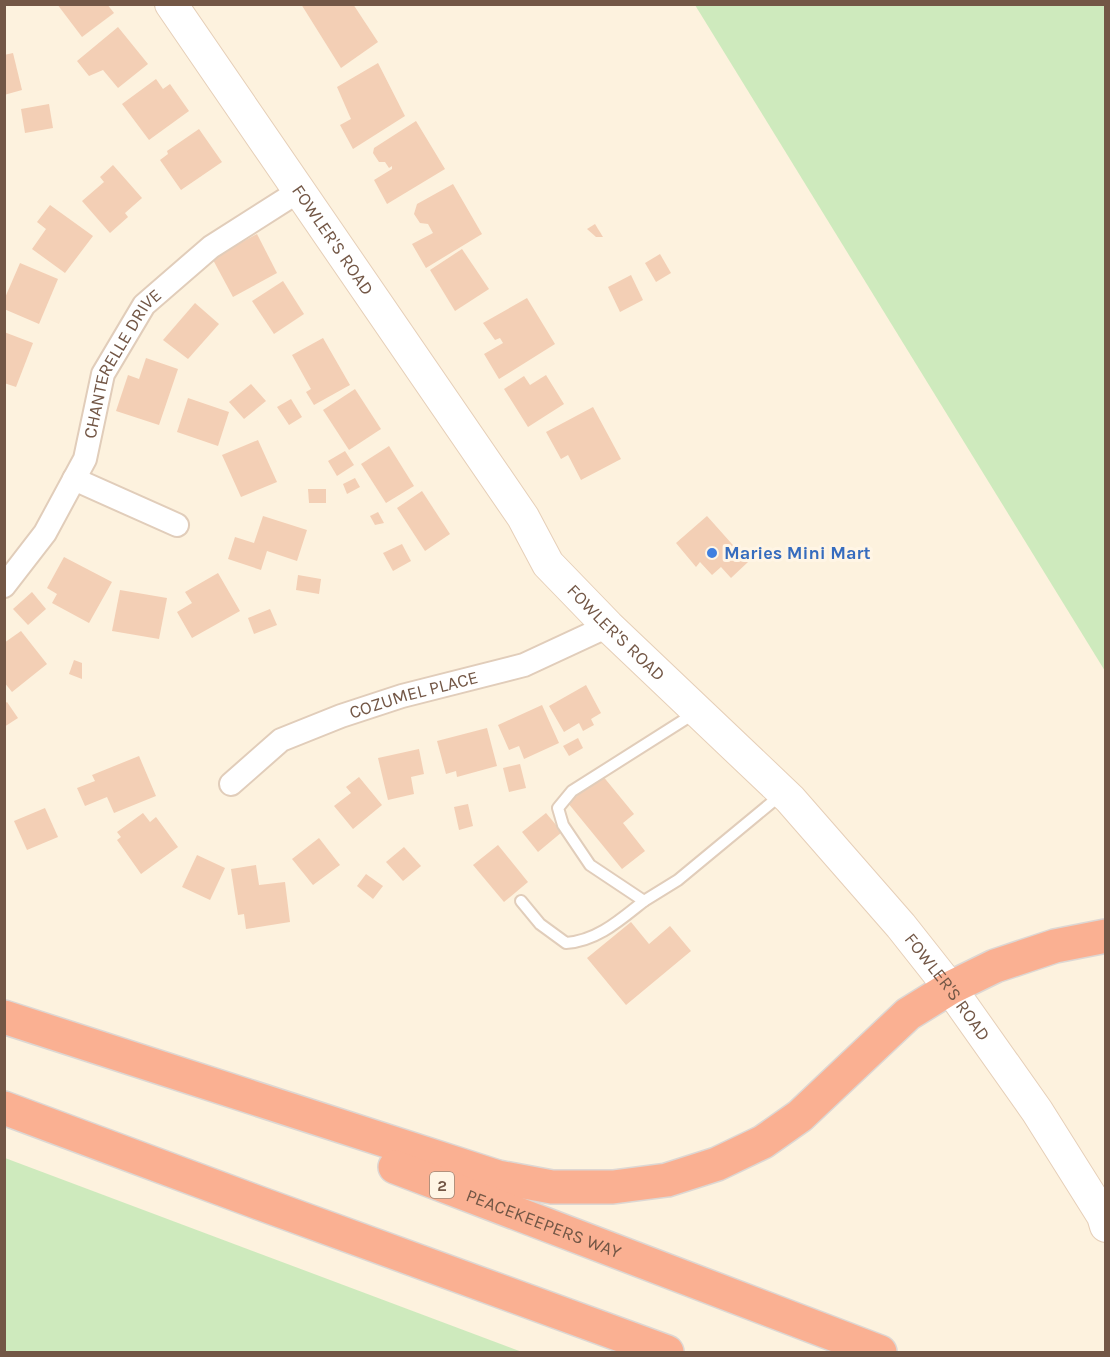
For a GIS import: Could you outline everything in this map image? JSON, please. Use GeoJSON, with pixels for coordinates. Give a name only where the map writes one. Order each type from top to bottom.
{"type":"FeatureCollection","features":[{"type":"Feature","properties":{"kind":"highway"},"geometry":{"type":"LineString","coordinates":[[4,1017],[498,1177],[552,1187],[613,1187],[667,1180],[717,1164],[763,1142],[800,1116],[908,1014],[950,988],[995,966],[1045,949],[1106,936]]}},
{"type":"Feature","properties":{"kind":"highway","name":"PEACEKEEPERS WAY"},"geometry":{"type":"LineString","coordinates":[[4,1017],[880,1353]]}},
{"type":"Feature","properties":{"kind":"highway"},"geometry":{"type":"LineString","coordinates":[[4,1108],[667,1353]]}},
{"type":"Feature","properties":{"kind":"street","name":"FOWLER'S ROAD"},"geometry":{"type":"LineString","coordinates":[[171,4],[523,517],[548,564],[608,626],[784,793],[901,926],[950,988],[1037,1111],[1103,1216],[1106,1226]]}},
{"type":"Feature","properties":{"kind":"street","name":"CHANTERELLE DRIVE"},"geometry":{"type":"LineString","coordinates":[[4,586],[45,533],[85,459],[104,374],[144,305],[211,247],[299,191]]}},
{"type":"Feature","properties":{"kind":"street"},"geometry":{"type":"LineString","coordinates":[[74,479],[177,525]]}},
{"type":"Feature","properties":{"kind":"street","name":"COZUMEL PLACE"},"geometry":{"type":"LineString","coordinates":[[231,784],[281,740],[341,716],[402,696],[524,665],[608,626]]}},
{"type":"Feature","properties":{"kind":"lane"},"geometry":{"type":"LineString","coordinates":[[644,902],[590,865],[563,825],[558,808],[572,791],[697,711]]}},
{"type":"Feature","properties":{"kind":"lane"},"geometry":{"type":"LineString","coordinates":[[521,902],[540,924],[566,943],[583,942],[614,925],[678,880],[784,793]]}},
{"type":"Feature","properties":{"kind":"green space"},"geometry":{"type":"Polygon","coordinates":[[[695,5],[1105,5],[1105,671],[695,5]]]}},
{"type":"Feature","properties":{"kind":"green space"},"geometry":{"type":"Polygon","coordinates":[[[5,1158],[522,1352],[5,1352],[5,1158]]]}},
{"type":"Feature","properties":{"kind":"building"},"geometry":{"type":"Polygon","coordinates":[[[57,4],[107,4],[114,13],[82,37],[57,4]]]}},
{"type":"Feature","properties":{"kind":"building"},"geometry":{"type":"Polygon","coordinates":[[[301,4],[353,4],[378,42],[341,68],[301,4]]]}},
{"type":"Feature","properties":{"kind":"building"},"geometry":{"type":"Polygon","coordinates":[[[118,27],[148,64],[118,88],[103,70],[89,76],[77,61],[118,27]]]}},
{"type":"Feature","properties":{"kind":"building"},"geometry":{"type":"Polygon","coordinates":[[[13,53],[22,90],[4,95],[4,55],[13,53]]]}},
{"type":"Feature","properties":{"kind":"building"},"geometry":{"type":"Polygon","coordinates":[[[378,63],[405,116],[353,149],[340,125],[351,119],[337,87],[378,63]]]}},
{"type":"Feature","properties":{"kind":"building"},"geometry":{"type":"Polygon","coordinates":[[[156,79],[163,89],[170,84],[189,111],[149,140],[122,104],[156,79]]]}},
{"type":"Feature","properties":{"kind":"building"},"geometry":{"type":"Polygon","coordinates":[[[49,104],[53,128],[25,133],[21,109],[49,104]]]}},
{"type":"Feature","properties":{"kind":"building"},"geometry":{"type":"Polygon","coordinates":[[[416,121],[445,169],[387,204],[374,180],[392,169],[392,166],[389,168],[385,162],[379,162],[373,153],[374,148],[416,121]]]}},
{"type":"Feature","properties":{"kind":"building"},"geometry":{"type":"Polygon","coordinates":[[[199,129],[222,162],[181,190],[160,160],[168,154],[167,151],[199,129]]]}},
{"type":"Feature","properties":{"kind":"building"},"geometry":{"type":"Polygon","coordinates":[[[113,165],[142,198],[125,213],[128,217],[110,233],[82,201],[104,182],[100,177],[113,165]]]}},
{"type":"Feature","properties":{"kind":"building"},"geometry":{"type":"Polygon","coordinates":[[[453,184],[482,234],[426,268],[412,244],[433,233],[428,224],[420,223],[414,214],[417,204],[453,184]]]}},
{"type":"Feature","properties":{"kind":"building"},"geometry":{"type":"Polygon","coordinates":[[[50,205],[93,236],[65,273],[32,249],[46,229],[37,222],[50,205]]]}},
{"type":"Feature","properties":{"kind":"building"},"geometry":{"type":"Polygon","coordinates":[[[595,224],[603,237],[596,237],[587,229],[595,224]]]}},
{"type":"Feature","properties":{"kind":"building"},"geometry":{"type":"Polygon","coordinates":[[[257,234],[277,273],[233,297],[212,258],[257,234]]]}},
{"type":"Feature","properties":{"kind":"building"},"geometry":{"type":"Polygon","coordinates":[[[462,249],[489,289],[455,311],[430,270],[462,249]]]}},
{"type":"Feature","properties":{"kind":"building"},"geometry":{"type":"Polygon","coordinates":[[[660,254],[671,273],[656,282],[645,263],[660,254]]]}},
{"type":"Feature","properties":{"kind":"building"},"geometry":{"type":"Polygon","coordinates":[[[20,263],[58,279],[39,324],[4,309],[4,300],[20,263]]]}},
{"type":"Feature","properties":{"kind":"building"},"geometry":{"type":"Polygon","coordinates":[[[631,275],[643,300],[620,312],[608,287],[631,275]]]}},
{"type":"Feature","properties":{"kind":"building"},"geometry":{"type":"Polygon","coordinates":[[[283,281],[304,314],[274,334],[252,301],[283,281]]]}},
{"type":"Feature","properties":{"kind":"building"},"geometry":{"type":"Polygon","coordinates":[[[527,298],[555,344],[499,379],[484,354],[503,343],[500,338],[495,340],[483,323],[527,298]]]}},
{"type":"Feature","properties":{"kind":"building"},"geometry":{"type":"Polygon","coordinates":[[[195,303],[219,324],[188,359],[163,340],[195,303]]]}},
{"type":"Feature","properties":{"kind":"building"},"geometry":{"type":"Polygon","coordinates":[[[4,332],[33,343],[16,387],[4,383],[4,332]]]}},
{"type":"Feature","properties":{"kind":"building"},"geometry":{"type":"Polygon","coordinates":[[[323,338],[350,385],[314,405],[306,392],[311,389],[292,355],[323,338]]]}},
{"type":"Feature","properties":{"kind":"building"},"geometry":{"type":"Polygon","coordinates":[[[146,358],[178,369],[159,425],[116,411],[128,375],[139,379],[146,358]]]}},
{"type":"Feature","properties":{"kind":"building"},"geometry":{"type":"Polygon","coordinates":[[[546,375],[564,404],[528,427],[504,389],[524,376],[530,385],[546,375]]]}},
{"type":"Feature","properties":{"kind":"building"},"geometry":{"type":"Polygon","coordinates":[[[251,384],[266,401],[244,419],[229,402],[251,384]]]}},
{"type":"Feature","properties":{"kind":"building"},"geometry":{"type":"Polygon","coordinates":[[[355,389],[381,429],[349,450],[323,410],[355,389]]]}},
{"type":"Feature","properties":{"kind":"building"},"geometry":{"type":"Polygon","coordinates":[[[188,398],[229,412],[218,446],[177,432],[188,398]]]}},
{"type":"Feature","properties":{"kind":"building"},"geometry":{"type":"Polygon","coordinates":[[[291,399],[302,417],[289,425],[277,407],[291,399]]]}},
{"type":"Feature","properties":{"kind":"building"},"geometry":{"type":"Polygon","coordinates":[[[593,407],[621,459],[581,480],[568,455],[561,459],[546,432],[593,407]]]}},
{"type":"Feature","properties":{"kind":"building"},"geometry":{"type":"Polygon","coordinates":[[[258,440],[277,482],[241,497],[222,455],[258,440]]]}},
{"type":"Feature","properties":{"kind":"building"},"geometry":{"type":"Polygon","coordinates":[[[389,446],[414,486],[386,503],[361,464],[389,446]]]}},
{"type":"Feature","properties":{"kind":"building"},"geometry":{"type":"Polygon","coordinates":[[[345,451],[354,465],[337,476],[328,461],[345,451]]]}},
{"type":"Feature","properties":{"kind":"building"},"geometry":{"type":"Polygon","coordinates":[[[355,478],[360,487],[347,494],[343,484],[355,478]]]}},
{"type":"Feature","properties":{"kind":"building"},"geometry":{"type":"Polygon","coordinates":[[[308,489],[326,489],[326,503],[309,503],[308,489]]]}},
{"type":"Feature","properties":{"kind":"building"},"geometry":{"type":"Polygon","coordinates":[[[422,491],[450,534],[425,551],[397,508],[422,491]]]}},
{"type":"Feature","properties":{"kind":"building"},"geometry":{"type":"Polygon","coordinates":[[[378,512],[384,523],[375,525],[370,516],[378,512]]]}},
{"type":"Feature","properties":{"kind":"building"},"geometry":{"type":"Polygon","coordinates":[[[263,516],[307,530],[297,561],[267,551],[261,570],[228,559],[235,537],[254,543],[263,516]]]}},
{"type":"Feature","properties":{"kind":"building","name":"Maries Mini Mart"},"geometry":{"type":"Polygon","coordinates":[[[707,516],[748,562],[731,578],[721,567],[712,575],[700,562],[696,567],[676,543],[707,516]]]}},
{"type":"Feature","properties":{"kind":"building"},"geometry":{"type":"Polygon","coordinates":[[[402,544],[411,561],[393,571],[383,553],[402,544]]]}},
{"type":"Feature","properties":{"kind":"building"},"geometry":{"type":"Polygon","coordinates":[[[64,557],[112,582],[89,623],[52,603],[57,594],[47,588],[64,557]]]}},
{"type":"Feature","properties":{"kind":"building"},"geometry":{"type":"Polygon","coordinates":[[[218,573],[240,611],[192,638],[177,612],[192,603],[185,592],[218,573]]]}},
{"type":"Feature","properties":{"kind":"building"},"geometry":{"type":"Polygon","coordinates":[[[298,575],[321,579],[319,594],[296,590],[298,575]]]}},
{"type":"Feature","properties":{"kind":"building"},"geometry":{"type":"Polygon","coordinates":[[[120,590],[167,598],[159,639],[112,631],[120,590]]]}},
{"type":"Feature","properties":{"kind":"building"},"geometry":{"type":"Polygon","coordinates":[[[32,592],[46,609],[28,625],[13,609],[32,592]]]}},
{"type":"Feature","properties":{"kind":"building"},"geometry":{"type":"Polygon","coordinates":[[[270,609],[277,625],[254,634],[248,618],[270,609]]]}},
{"type":"Feature","properties":{"kind":"building"},"geometry":{"type":"Polygon","coordinates":[[[21,631],[47,664],[12,692],[4,682],[4,643],[21,631]]]}},
{"type":"Feature","properties":{"kind":"building"},"geometry":{"type":"Polygon","coordinates":[[[74,660],[82,663],[82,679],[69,674],[74,660]]]}},
{"type":"Feature","properties":{"kind":"building"},"geometry":{"type":"Polygon","coordinates":[[[586,685],[601,713],[591,719],[594,725],[583,731],[579,723],[564,732],[549,706],[586,685]]]}},
{"type":"Feature","properties":{"kind":"building"},"geometry":{"type":"Polygon","coordinates":[[[7,702],[18,718],[4,727],[4,704],[7,702]]]}},
{"type":"Feature","properties":{"kind":"building"},"geometry":{"type":"Polygon","coordinates":[[[542,705],[559,743],[524,759],[519,746],[509,750],[498,725],[542,705]]]}},
{"type":"Feature","properties":{"kind":"building"},"geometry":{"type":"Polygon","coordinates":[[[487,728],[497,766],[457,777],[456,771],[446,774],[437,741],[487,728]]]}},
{"type":"Feature","properties":{"kind":"building"},"geometry":{"type":"Polygon","coordinates":[[[578,738],[583,748],[569,756],[563,746],[578,738]]]}},
{"type":"Feature","properties":{"kind":"building"},"geometry":{"type":"Polygon","coordinates":[[[419,749],[424,774],[411,777],[414,794],[388,800],[378,758],[419,749]]]}},
{"type":"Feature","properties":{"kind":"building"},"geometry":{"type":"Polygon","coordinates":[[[139,756],[156,796],[114,813],[107,797],[85,806],[77,788],[95,781],[92,775],[139,756]]]}},
{"type":"Feature","properties":{"kind":"building"},"geometry":{"type":"Polygon","coordinates":[[[520,764],[526,788],[509,792],[503,768],[520,764]]]}},
{"type":"Feature","properties":{"kind":"building"},"geometry":{"type":"Polygon","coordinates":[[[602,775],[634,814],[623,823],[645,851],[622,869],[568,803],[602,775]]]}},
{"type":"Feature","properties":{"kind":"building"},"geometry":{"type":"Polygon","coordinates":[[[359,777],[382,805],[353,829],[334,806],[351,793],[346,787],[359,777]]]}},
{"type":"Feature","properties":{"kind":"building"},"geometry":{"type":"Polygon","coordinates":[[[468,804],[473,826],[459,830],[454,807],[468,804]]]}},
{"type":"Feature","properties":{"kind":"building"},"geometry":{"type":"Polygon","coordinates":[[[45,808],[58,837],[27,850],[14,821],[45,808]]]}},
{"type":"Feature","properties":{"kind":"building"},"geometry":{"type":"Polygon","coordinates":[[[143,813],[150,822],[156,817],[178,847],[141,874],[117,840],[121,837],[117,832],[143,813]]]}},
{"type":"Feature","properties":{"kind":"building"},"geometry":{"type":"Polygon","coordinates":[[[546,813],[562,832],[538,852],[522,832],[546,813]]]}},
{"type":"Feature","properties":{"kind":"building"},"geometry":{"type":"Polygon","coordinates":[[[319,838],[340,865],[313,885],[292,859],[319,838]]]}},
{"type":"Feature","properties":{"kind":"building"},"geometry":{"type":"Polygon","coordinates":[[[498,845],[528,882],[504,902],[473,865],[498,845]]]}},
{"type":"Feature","properties":{"kind":"building"},"geometry":{"type":"Polygon","coordinates":[[[404,847],[421,866],[403,881],[386,862],[404,847]]]}},
{"type":"Feature","properties":{"kind":"building"},"geometry":{"type":"Polygon","coordinates":[[[197,855],[225,868],[210,900],[182,887],[197,855]]]}},
{"type":"Feature","properties":{"kind":"building"},"geometry":{"type":"Polygon","coordinates":[[[256,865],[259,885],[285,882],[290,922],[246,929],[244,914],[238,915],[231,869],[256,865]]]}},
{"type":"Feature","properties":{"kind":"building"},"geometry":{"type":"Polygon","coordinates":[[[366,874],[383,886],[373,899],[357,886],[366,874]]]}},
{"type":"Feature","properties":{"kind":"building"},"geometry":{"type":"Polygon","coordinates":[[[631,922],[649,944],[670,926],[691,951],[626,1005],[587,958],[631,922]]]}},
{"type":"Feature","properties":{"kind":"place","name":"Maries Mini Mart"},"geometry":{"type":"Point","coordinates":[712,553]}}]}
